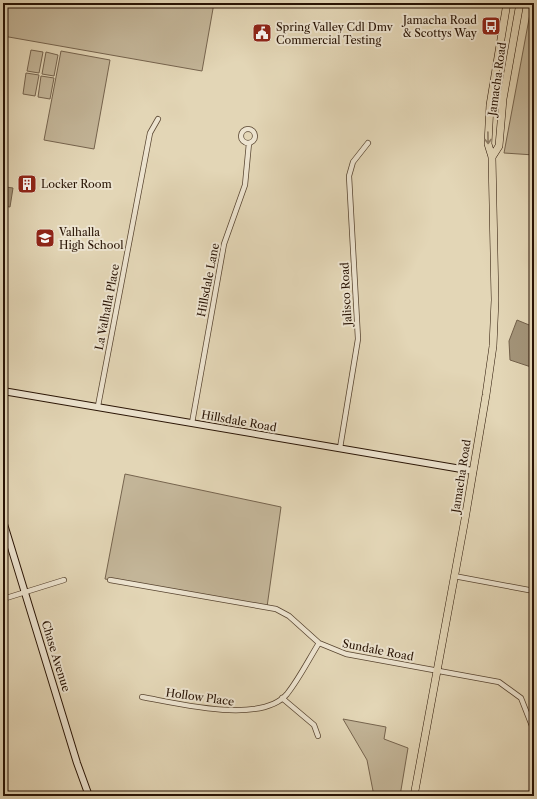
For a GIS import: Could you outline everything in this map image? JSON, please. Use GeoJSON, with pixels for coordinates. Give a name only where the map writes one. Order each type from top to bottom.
{"type":"FeatureCollection","features":[{"type":"Feature","properties":{"kind":"main road","name":"Jamacha Road"},"geometry":{"type":"LineString","coordinates":[[414,796],[438,670],[486,395],[492,346],[495,300],[492,157],[488,144],[490,105],[507,3]]}},
{"type":"Feature","properties":{"kind":"main road","name":"Jamacha Road"},"geometry":{"type":"LineString","coordinates":[[492,157],[499,146],[503,99],[520,3]]}},
{"type":"Feature","properties":{"kind":"street","name":"La Valhalla Place"},"geometry":{"type":"LineString","coordinates":[[98,406],[150,133],[158,119]]}},
{"type":"Feature","properties":{"kind":"street","name":"Hillsdale Lane"},"geometry":{"type":"LineString","coordinates":[[192,423],[224,244],[245,185],[250,143]]}},
{"type":"Feature","properties":{"kind":"street","name":"Jalisco Road"},"geometry":{"type":"LineString","coordinates":[[340,448],[358,339],[348,176],[353,162],[368,143]]}},
{"type":"Feature","properties":{"kind":"street","name":"Hillsdale Road"},"geometry":{"type":"LineString","coordinates":[[3,391],[472,471]]}},
{"type":"Feature","properties":{"kind":"street","name":"Chase Avenue"},"geometry":{"type":"LineString","coordinates":[[3,521],[26,591],[77,763],[89,796]]}},
{"type":"Feature","properties":{"kind":"street"},"geometry":{"type":"LineString","coordinates":[[454,576],[534,591]]}},
{"type":"Feature","properties":{"kind":"street"},"geometry":{"type":"LineString","coordinates":[[3,599],[64,580]]}},
{"type":"Feature","properties":{"kind":"street","name":"Sundale Road"},"geometry":{"type":"LineString","coordinates":[[110,580],[276,609],[289,616],[319,643],[346,654],[498,682],[521,698],[534,732]]}},
{"type":"Feature","properties":{"kind":"street","name":"Hollow Place"},"geometry":{"type":"LineString","coordinates":[[142,697],[228,712],[244,711],[270,704],[286,695],[319,643]]}},
{"type":"Feature","properties":{"kind":"street"},"geometry":{"type":"LineString","coordinates":[[282,698],[314,725],[318,736]]}},
{"type":"Feature","properties":{"kind":"shaded area"},"geometry":{"type":"Polygon","coordinates":[[[3,3],[214,3],[202,71],[3,36],[3,3]]]}},
{"type":"Feature","properties":{"kind":"shaded area"},"geometry":{"type":"Polygon","coordinates":[[[532,3],[534,3],[534,155],[504,153],[532,3]]]}},
{"type":"Feature","properties":{"kind":"shaded area"},"geometry":{"type":"Polygon","coordinates":[[[31,50],[43,52],[39,73],[27,71],[31,50]]]}},
{"type":"Feature","properties":{"kind":"shaded area"},"geometry":{"type":"Polygon","coordinates":[[[61,51],[110,60],[94,149],[44,140],[61,51]]]}},
{"type":"Feature","properties":{"kind":"shaded area"},"geometry":{"type":"Polygon","coordinates":[[[46,52],[58,55],[54,76],[42,74],[46,52]]]}},
{"type":"Feature","properties":{"kind":"shaded area"},"geometry":{"type":"Polygon","coordinates":[[[26,73],[39,75],[35,96],[23,94],[26,73]]]}},
{"type":"Feature","properties":{"kind":"shaded area"},"geometry":{"type":"Polygon","coordinates":[[[41,76],[54,78],[50,99],[38,97],[41,76]]]}},
{"type":"Feature","properties":{"kind":"shaded area"},"geometry":{"type":"Polygon","coordinates":[[[6,187],[13,188],[10,207],[3,206],[6,187]]]}},
{"type":"Feature","properties":{"kind":"shaded area"},"geometry":{"type":"Polygon","coordinates":[[[517,320],[534,327],[534,368],[510,360],[509,341],[517,320]]]}},
{"type":"Feature","properties":{"kind":"shaded area"},"geometry":{"type":"Polygon","coordinates":[[[125,474],[281,507],[267,607],[105,579],[125,474]]]}},
{"type":"Feature","properties":{"kind":"shaded area"},"geometry":{"type":"Polygon","coordinates":[[[343,719],[386,727],[384,739],[408,748],[400,796],[374,796],[367,760],[343,719]]]}},
{"type":"Feature","properties":{"kind":"place","name":"Jamacha Road & Scottys Way"},"geometry":{"type":"Point","coordinates":[491,26]}},
{"type":"Feature","properties":{"kind":"place","name":"Spring Valley Cdl Dmv Commercial Testing"},"geometry":{"type":"Point","coordinates":[262,33]}},
{"type":"Feature","properties":{"kind":"place","name":"Locker Room"},"geometry":{"type":"Point","coordinates":[27,184]}},
{"type":"Feature","properties":{"kind":"place","name":"Valhalla High School"},"geometry":{"type":"Point","coordinates":[45,238]}}]}
